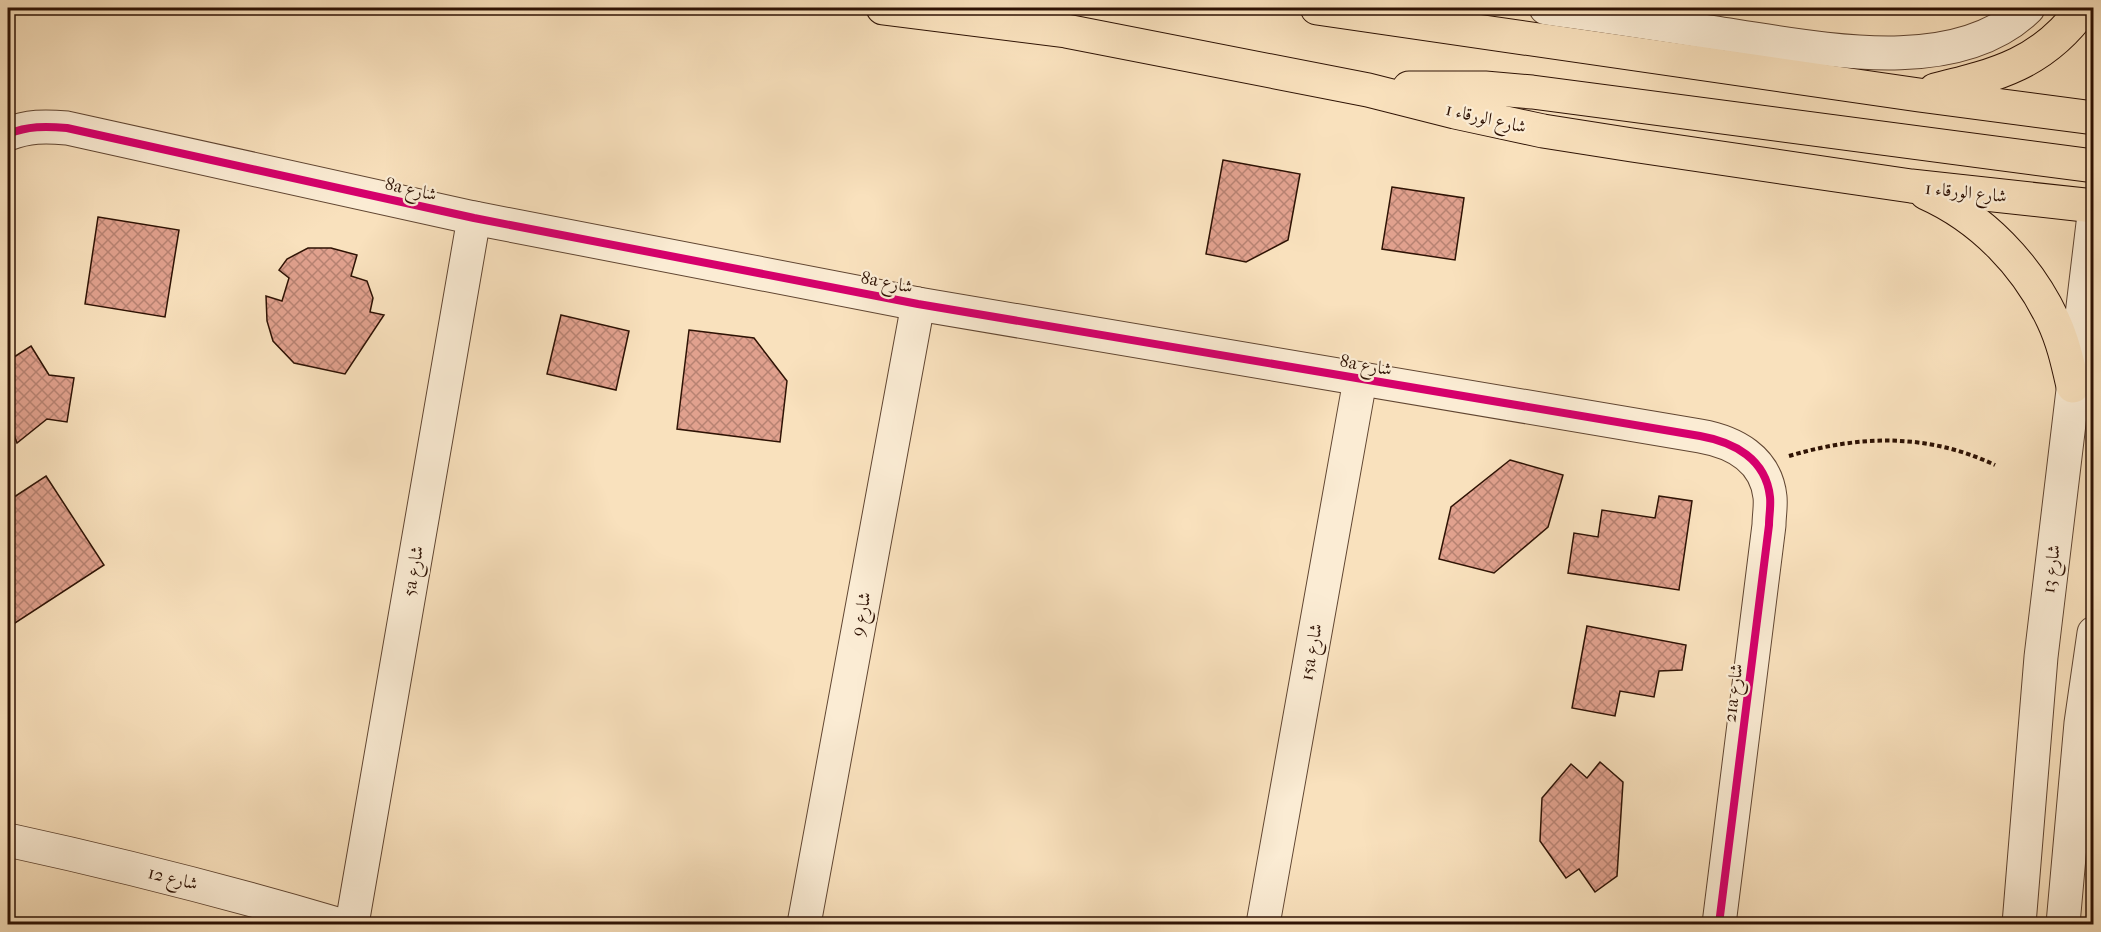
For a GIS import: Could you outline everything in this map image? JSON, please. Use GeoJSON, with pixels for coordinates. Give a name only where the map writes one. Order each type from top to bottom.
{"type":"FeatureCollection","features":[{"type":"Feature","properties":{"kind":"main road","name":"شارع الورقاء 1"},"geometry":{"type":"LineString","coordinates":[[883,8],[1066,31],[1368,90],[1543,131],[1911,186],[2094,206]]}},
{"type":"Feature","properties":{"kind":"main road"},"geometry":{"type":"LineString","coordinates":[[1317,8],[2094,118]]}},
{"type":"Feature","properties":{"kind":"main road"},"geometry":{"type":"LineString","coordinates":[[1919,94],[1995,74],[2026,60],[2048,45],[2083,8]]}},
{"type":"Feature","properties":{"kind":"main road"},"geometry":{"type":"LineString","coordinates":[[1368,90],[1426,87],[1532,92],[2094,166]]}},
{"type":"Feature","properties":{"kind":"main road"},"geometry":{"type":"LineString","coordinates":[[1911,186],[1941,200],[1970,218],[2018,265],[2038,292],[2054,321],[2073,386]]}},
{"type":"Feature","properties":{"kind":"street"},"geometry":{"type":"LineString","coordinates":[[1546,8],[1816,48],[1871,53],[1906,53],[1949,48],[1992,33],[2028,8]]}},
{"type":"Feature","properties":{"kind":"street","name":"8a شارع"},"geometry":{"type":"LineString","coordinates":[[8,134],[24,128],[46,126],[67,128],[474,218],[918,304],[1720,439],[1738,447],[1759,466]]}},
{"type":"Feature","properties":{"kind":"street","name":"شارع 13"},"geometry":{"type":"LineString","coordinates":[[2013,917],[2041,657],[2094,215]]}},
{"type":"Feature","properties":{"kind":"street","name":"5a شارع"},"geometry":{"type":"LineString","coordinates":[[352,924],[474,218]]}},
{"type":"Feature","properties":{"kind":"street","name":"شارع 9"},"geometry":{"type":"LineString","coordinates":[[804,924],[918,304]]}},
{"type":"Feature","properties":{"kind":"street","name":"15a شارع"},"geometry":{"type":"LineString","coordinates":[[1263,924],[1360,380]]}},
{"type":"Feature","properties":{"kind":"street","name":"21a شارع"},"geometry":{"type":"LineString","coordinates":[[1719,924],[1769,525],[1770,496],[1759,466]]}},
{"type":"Feature","properties":{"kind":"street"},"geometry":{"type":"LineString","coordinates":[[2064,924],[2081,723],[2094,633]]}},
{"type":"Feature","properties":{"kind":"street","name":"شارع 12"},"geometry":{"type":"LineString","coordinates":[[8,840],[106,861],[229,892],[337,924]]}},
{"type":"Feature","properties":{"kind":"path"},"geometry":{"type":"LineString","coordinates":[[1759,466],[1818,448],[1876,440],[1911,441],[1946,446],[1973,454],[1995,465]]}},
{"type":"Feature","properties":{"kind":"building"},"geometry":{"type":"Polygon","coordinates":[[[1223,160],[1300,174],[1288,240],[1246,262],[1206,254],[1223,160]]]}},
{"type":"Feature","properties":{"kind":"building"},"geometry":{"type":"Polygon","coordinates":[[[1392,187],[1464,198],[1455,260],[1382,249],[1392,187]]]}},
{"type":"Feature","properties":{"kind":"building"},"geometry":{"type":"Polygon","coordinates":[[[98,217],[179,230],[165,317],[85,304],[98,217]]]}},
{"type":"Feature","properties":{"kind":"building"},"geometry":{"type":"Polygon","coordinates":[[[308,248],[331,248],[357,255],[351,276],[367,281],[373,298],[370,312],[384,315],[345,374],[294,363],[273,341],[267,321],[266,296],[282,301],[289,278],[279,270],[287,259],[308,248]]]}},
{"type":"Feature","properties":{"kind":"building"},"geometry":{"type":"Polygon","coordinates":[[[561,315],[629,331],[616,390],[547,374],[561,315]]]}},
{"type":"Feature","properties":{"kind":"building"},"geometry":{"type":"Polygon","coordinates":[[[689,330],[754,338],[787,381],[780,442],[677,429],[689,330]]]}},
{"type":"Feature","properties":{"kind":"building"},"geometry":{"type":"Polygon","coordinates":[[[31,346],[49,375],[74,378],[67,422],[47,419],[17,443],[8,419],[14,357],[31,346]]]}},
{"type":"Feature","properties":{"kind":"building"},"geometry":{"type":"Polygon","coordinates":[[[1510,460],[1563,475],[1548,527],[1494,573],[1439,559],[1451,507],[1510,460]]]}},
{"type":"Feature","properties":{"kind":"building"},"geometry":{"type":"Polygon","coordinates":[[[46,476],[104,565],[12,625],[8,619],[8,501],[46,476]]]}},
{"type":"Feature","properties":{"kind":"building"},"geometry":{"type":"Polygon","coordinates":[[[1659,496],[1692,501],[1679,590],[1568,573],[1574,533],[1598,537],[1602,510],[1655,518],[1659,496]]]}},
{"type":"Feature","properties":{"kind":"building"},"geometry":{"type":"Polygon","coordinates":[[[1587,626],[1686,645],[1682,670],[1659,671],[1654,697],[1620,691],[1615,716],[1572,708],[1587,626]]]}},
{"type":"Feature","properties":{"kind":"building"},"geometry":{"type":"Polygon","coordinates":[[[1600,762],[1623,782],[1617,876],[1595,892],[1579,869],[1566,878],[1540,841],[1542,798],[1571,764],[1587,778],[1600,762]]]}},
{"type":"Feature","properties":{"kind":"cycle path"},"geometry":{"type":"LineString","coordinates":[[8,134],[37,127],[67,128],[474,218],[918,304],[1700,436],[1736,448],[1755,463],[1762,472],[1767,484],[1770,504],[1719,924]]}}]}
